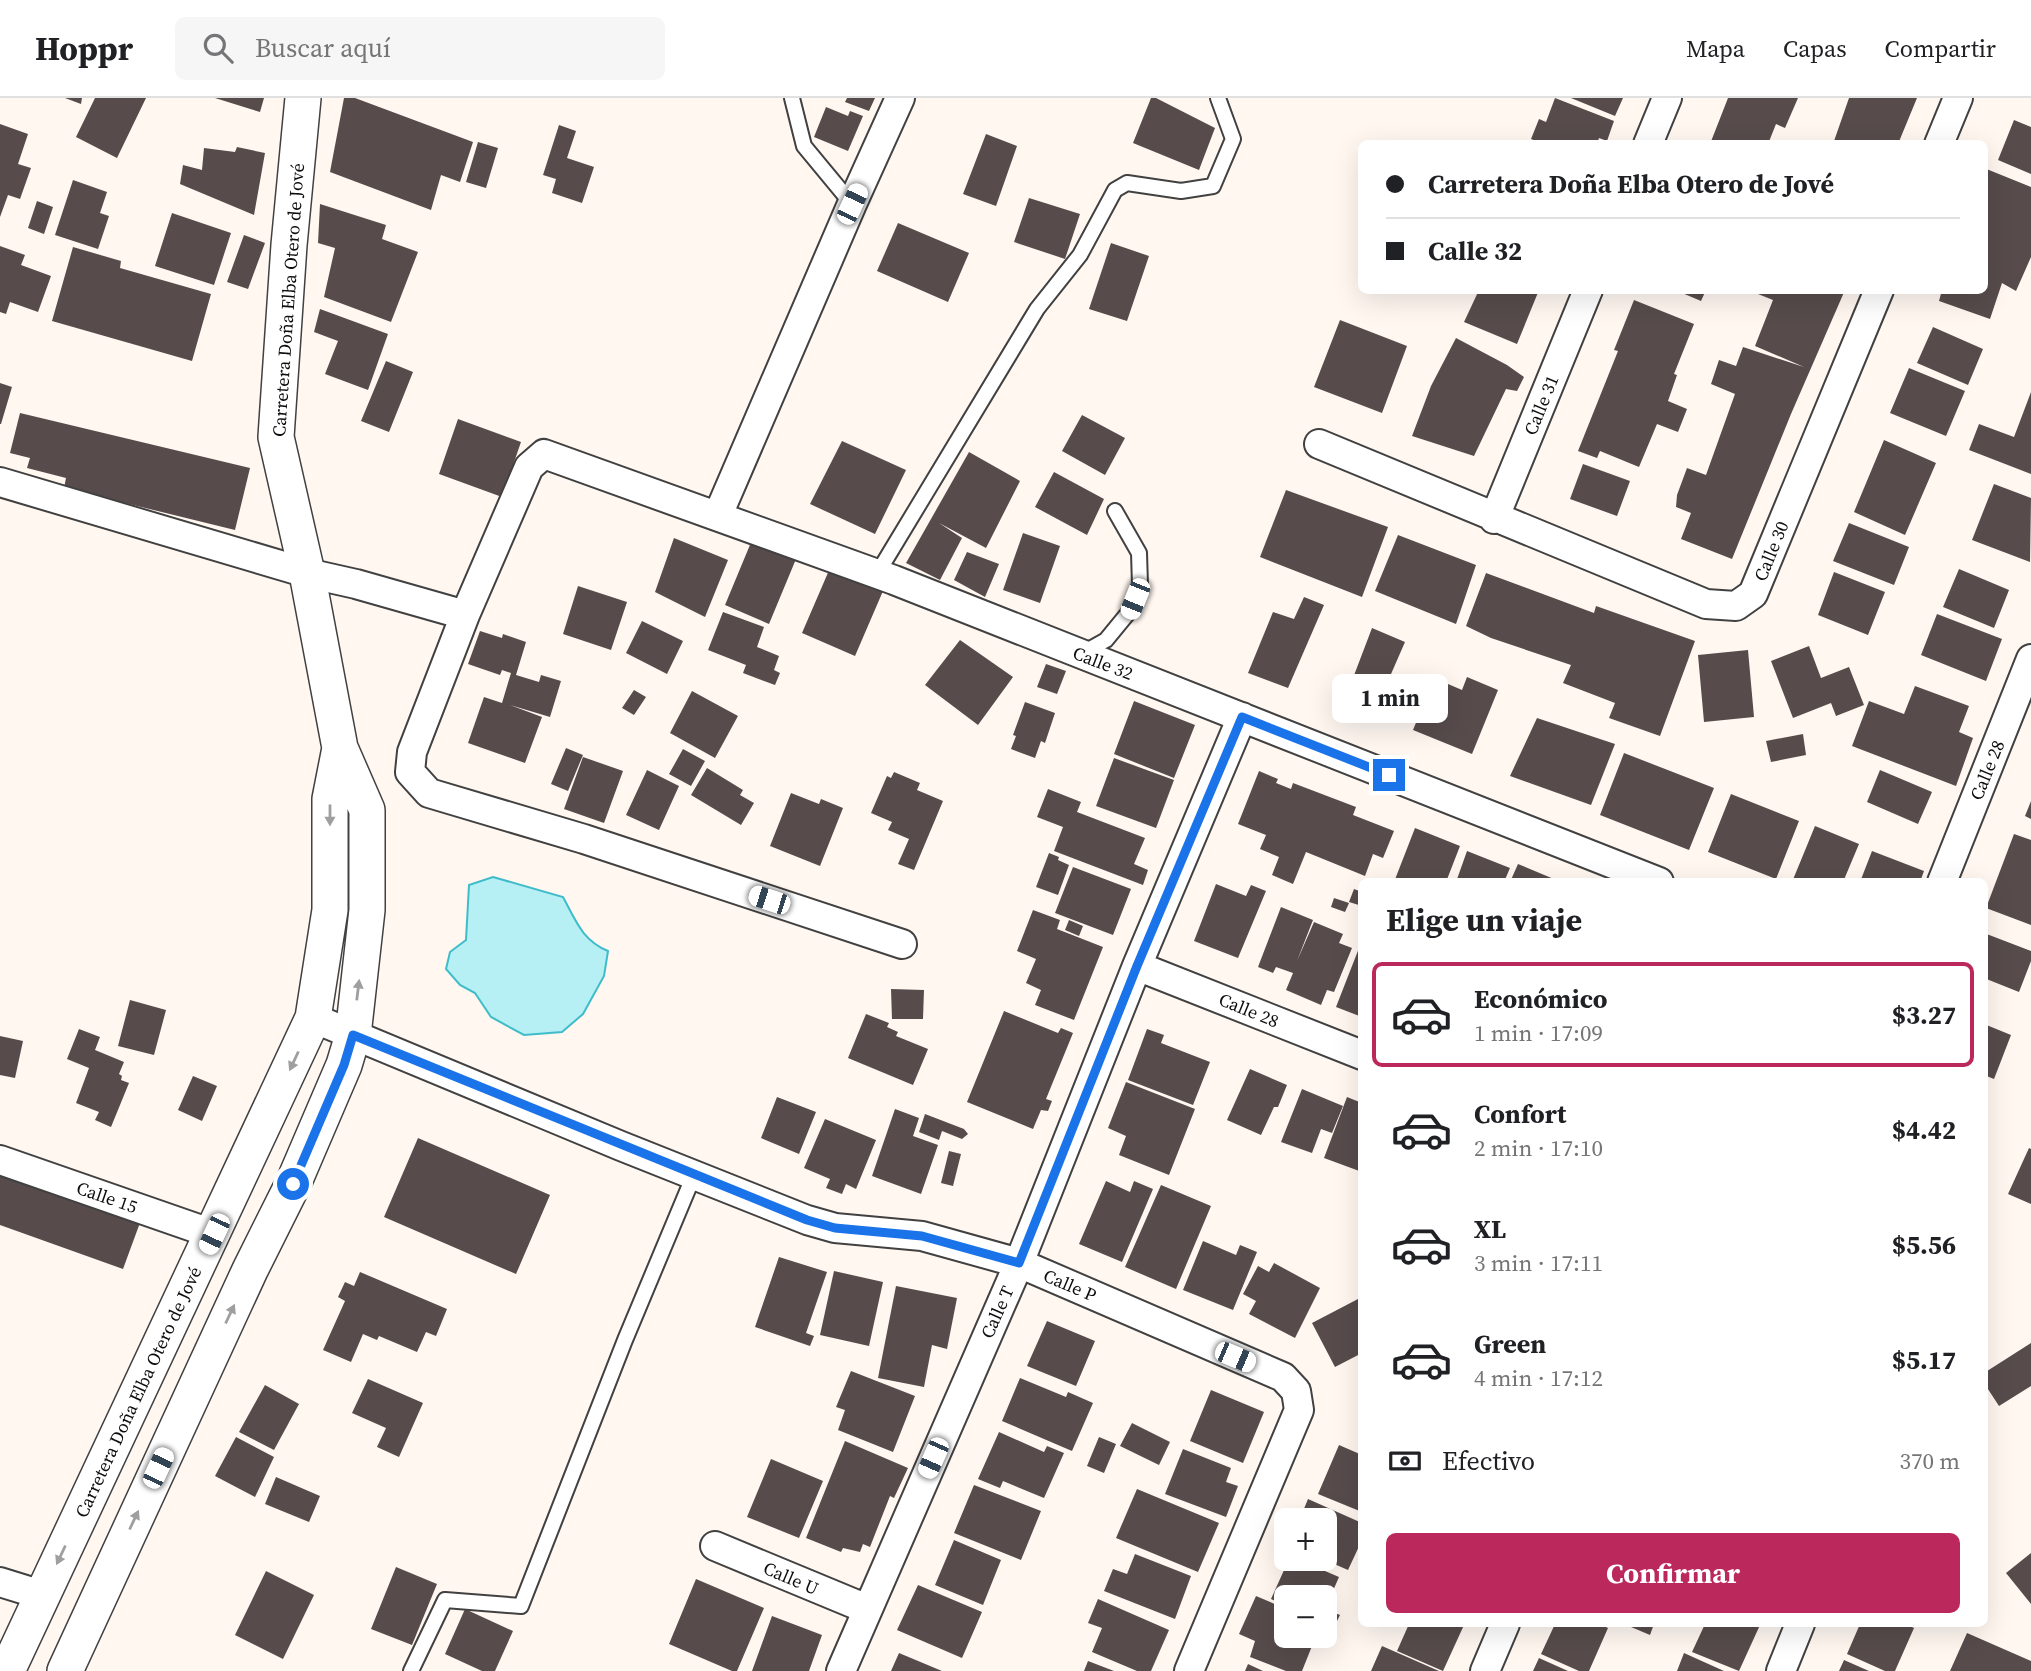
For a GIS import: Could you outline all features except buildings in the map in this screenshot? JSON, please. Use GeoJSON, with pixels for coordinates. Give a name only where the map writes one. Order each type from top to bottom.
{"type":"FeatureCollection","features":[{"type":"Feature","properties":{"kind":"street","name":"Carretera Doña Elba Otero de Jové"},"geometry":{"type":"LineString","coordinates":[[65,1671],[250,1269],[293,1184],[344,1065],[353,1035],[367,910],[367,810],[340,748],[307,573],[276,437],[289,245],[303,98]]}},
{"type":"Feature","properties":{"kind":"street"},"geometry":{"type":"LineString","coordinates":[[718,515],[900,98]]}},
{"type":"Feature","properties":{"kind":"street"},"geometry":{"type":"LineString","coordinates":[[1650,140],[1667,98]]}},
{"type":"Feature","properties":{"kind":"street"},"geometry":{"type":"LineString","coordinates":[[1941,140],[1958,98]]}},
{"type":"Feature","properties":{"kind":"street","name":"Calle 31"},"geometry":{"type":"LineString","coordinates":[[1494,519],[1586,294]]}},
{"type":"Feature","properties":{"kind":"street","name":"Calle 30"},"geometry":{"type":"LineString","coordinates":[[1319,444],[1494,519],[1706,604],[1736,606],[1753,594],[1876,294]]}},
{"type":"Feature","properties":{"kind":"street","name":"Calle 32"},"geometry":{"type":"LineString","coordinates":[[465,615],[529,467],[544,454],[877,574],[1648,878]]}},
{"type":"Feature","properties":{"kind":"street"},"geometry":{"type":"LineString","coordinates":[[0,482],[307,573],[465,615],[412,752],[410,772],[429,793],[584,839],[902,944]]}},
{"type":"Feature","properties":{"kind":"street","name":"Calle 28"},"geometry":{"type":"LineString","coordinates":[[1944,878],[2031,659]]}},
{"type":"Feature","properties":{"kind":"street","name":"Calle T"},"geometry":{"type":"LineString","coordinates":[[841,1671],[1019,1263],[1137,966],[1242,717]]}},
{"type":"Feature","properties":{"kind":"street","name":"Carretera Doña Elba Otero de Jové"},"geometry":{"type":"LineString","coordinates":[[7,1671],[313,1018],[330,910],[330,799],[340,748]]}},
{"type":"Feature","properties":{"kind":"street","name":"Calle 28"},"geometry":{"type":"LineString","coordinates":[[1137,966],[1358,1053]]}},
{"type":"Feature","properties":{"kind":"street","name":"Calle P"},"geometry":{"type":"LineString","coordinates":[[313,1018],[807,1220],[835,1228],[922,1236],[1019,1263],[1283,1377],[1296,1391],[1299,1410],[1189,1671]]}},
{"type":"Feature","properties":{"kind":"street","name":"Calle 15"},"geometry":{"type":"LineString","coordinates":[[0,1160],[214,1234]]}},
{"type":"Feature","properties":{"kind":"street","name":"Calle U"},"geometry":{"type":"LineString","coordinates":[[715,1546],[867,1609]]}},
{"type":"Feature","properties":{"kind":"street"},"geometry":{"type":"LineString","coordinates":[[0,1582],[43,1595]]}},
{"type":"Feature","properties":{"kind":"street"},"geometry":{"type":"LineString","coordinates":[[1485,1671],[1504,1627]]}},
{"type":"Feature","properties":{"kind":"street"},"geometry":{"type":"LineString","coordinates":[[1781,1671],[1799,1627]]}},
{"type":"Feature","properties":{"kind":"lane"},"geometry":{"type":"LineString","coordinates":[[792,98],[804,146],[852,204]]}},
{"type":"Feature","properties":{"kind":"lane"},"geometry":{"type":"LineString","coordinates":[[877,574],[1037,309],[1080,255],[1115,190],[1127,183],[1181,191],[1213,186],[1233,139],[1218,98]]}},
{"type":"Feature","properties":{"kind":"lane"},"geometry":{"type":"LineString","coordinates":[[1080,654],[1106,640],[1114,631],[1129,612],[1140,585],[1139,554],[1115,511]]}},
{"type":"Feature","properties":{"kind":"lane"},"geometry":{"type":"LineString","coordinates":[[411,1671],[445,1600],[522,1606],[625,1340],[694,1175]]}},
{"type":"Feature","properties":{"kind":"water"},"geometry":{"type":"Polygon","coordinates":[[[493,877],[563,897],[586,935],[608,951],[604,976],[583,1014],[562,1032],[524,1035],[491,1017],[475,993],[460,985],[446,969],[450,952],[466,940],[469,885],[493,877]]]}},
{"type":"Feature","properties":{"kind":"route"},"geometry":{"type":"LineString","coordinates":[[293,1184],[344,1065],[353,1035],[807,1220],[835,1228],[922,1236],[1019,1263],[1137,966],[1242,717],[1389,775]]}}]}
